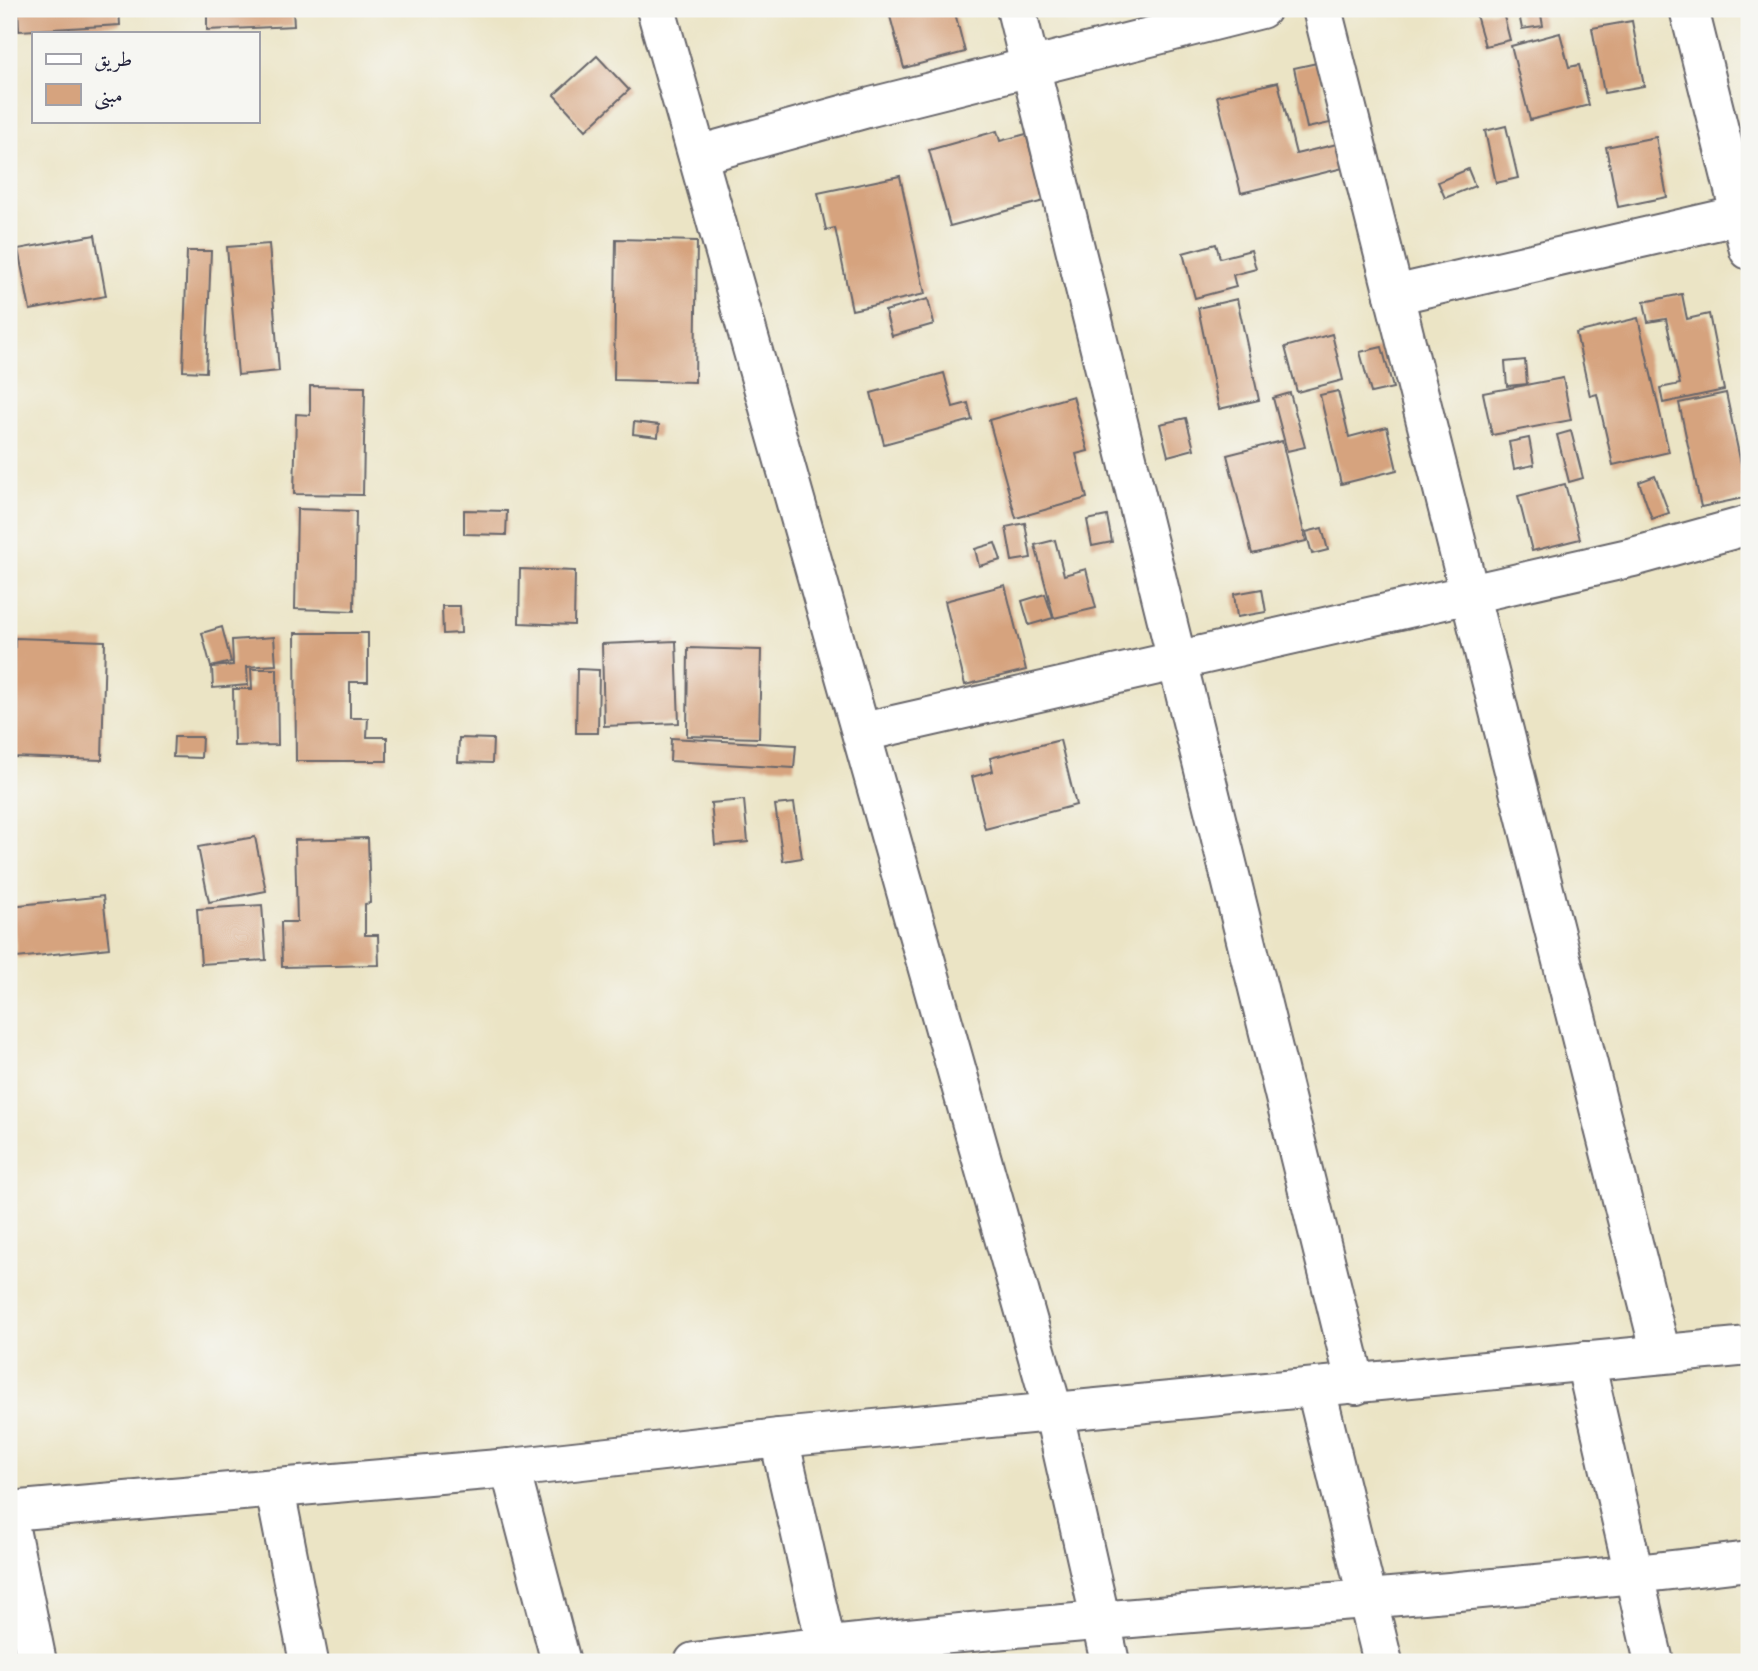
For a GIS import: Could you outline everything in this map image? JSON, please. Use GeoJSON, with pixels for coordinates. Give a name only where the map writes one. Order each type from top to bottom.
{"type":"FeatureCollection","features":[{"type":"Feature","properties":{"kind":"street"},"geometry":{"type":"LineString","coordinates":[[656,9],[863,732],[1054,1414],[1111,1662]]}},
{"type":"Feature","properties":{"kind":"street"},"geometry":{"type":"LineString","coordinates":[[1017,9],[1356,1385]]}},
{"type":"Feature","properties":{"kind":"street"},"geometry":{"type":"LineString","coordinates":[[698,155],[1030,66],[1261,9]]}},
{"type":"Feature","properties":{"kind":"street"},"geometry":{"type":"LineString","coordinates":[[1322,9],[1661,1354]]}},
{"type":"Feature","properties":{"kind":"street"},"geometry":{"type":"LineString","coordinates":[[1394,295],[1745,233],[1689,9]]}},
{"type":"Feature","properties":{"kind":"street"},"geometry":{"type":"LineString","coordinates":[[863,732],[1633,556],[1749,524]]}},
{"type":"Feature","properties":{"kind":"street"},"geometry":{"type":"LineString","coordinates":[[9,1511],[510,1468],[779,1438],[1749,1346]]}},
{"type":"Feature","properties":{"kind":"street"},"geometry":{"type":"LineString","coordinates":[[1585,1361],[1654,1662]]}},
{"type":"Feature","properties":{"kind":"street"},"geometry":{"type":"LineString","coordinates":[[1316,1389],[1383,1662]]}},
{"type":"Feature","properties":{"kind":"street"},"geometry":{"type":"LineString","coordinates":[[779,1438],[829,1655]]}},
{"type":"Feature","properties":{"kind":"street"},"geometry":{"type":"LineString","coordinates":[[510,1468],[561,1662]]}},
{"type":"Feature","properties":{"kind":"street"},"geometry":{"type":"LineString","coordinates":[[275,1490],[309,1662]]}},
{"type":"Feature","properties":{"kind":"street"},"geometry":{"type":"LineString","coordinates":[[9,1524],[37,1662]]}},
{"type":"Feature","properties":{"kind":"street"},"geometry":{"type":"LineString","coordinates":[[694,1662],[829,1655],[1101,1622],[1633,1575],[1749,1561]]}},
{"type":"Feature","properties":{"kind":"building"},"geometry":{"type":"Polygon","coordinates":[[[18,9],[119,9],[120,25],[19,31],[18,9]]]}},
{"type":"Feature","properties":{"kind":"building"},"geometry":{"type":"Polygon","coordinates":[[[207,9],[293,9],[294,26],[207,30],[207,9]]]}},
{"type":"Feature","properties":{"kind":"building"},"geometry":{"type":"Polygon","coordinates":[[[888,9],[954,9],[965,52],[904,68],[888,9]]]}},
{"type":"Feature","properties":{"kind":"building"},"geometry":{"type":"Polygon","coordinates":[[[1502,9],[1510,40],[1485,46],[1476,15],[1502,9]]]}},
{"type":"Feature","properties":{"kind":"building"},"geometry":{"type":"Polygon","coordinates":[[[1518,9],[1540,9],[1543,26],[1522,29],[1518,9]]]}},
{"type":"Feature","properties":{"kind":"building"},"geometry":{"type":"Polygon","coordinates":[[[1632,21],[1644,86],[1604,93],[1592,28],[1632,21]]]}},
{"type":"Feature","properties":{"kind":"building"},"geometry":{"type":"Polygon","coordinates":[[[1560,33],[1569,67],[1579,65],[1589,105],[1530,120],[1511,46],[1560,33]]]}},
{"type":"Feature","properties":{"kind":"building"},"geometry":{"type":"Polygon","coordinates":[[[597,56],[629,90],[586,130],[554,95],[597,56]]]}},
{"type":"Feature","properties":{"kind":"building"},"geometry":{"type":"Polygon","coordinates":[[[1317,63],[1330,123],[1307,128],[1294,68],[1317,63]]]}},
{"type":"Feature","properties":{"kind":"building"},"geometry":{"type":"Polygon","coordinates":[[[1278,82],[1296,154],[1337,144],[1343,168],[1241,193],[1217,96],[1278,82]]]}},
{"type":"Feature","properties":{"kind":"building"},"geometry":{"type":"Polygon","coordinates":[[[1506,126],[1518,178],[1496,183],[1485,131],[1506,126]]]}},
{"type":"Feature","properties":{"kind":"building"},"geometry":{"type":"Polygon","coordinates":[[[997,131],[1000,141],[1026,134],[1044,201],[950,226],[929,150],[997,131]]]}},
{"type":"Feature","properties":{"kind":"building"},"geometry":{"type":"Polygon","coordinates":[[[1656,137],[1667,197],[1618,207],[1606,147],[1656,137]]]}},
{"type":"Feature","properties":{"kind":"building"},"geometry":{"type":"Polygon","coordinates":[[[1468,169],[1475,186],[1445,198],[1438,182],[1468,169]]]}},
{"type":"Feature","properties":{"kind":"building"},"geometry":{"type":"Polygon","coordinates":[[[900,176],[925,294],[852,310],[835,228],[826,230],[818,193],[900,176]]]}},
{"type":"Feature","properties":{"kind":"building"},"geometry":{"type":"Polygon","coordinates":[[[95,235],[106,296],[30,310],[18,249],[95,235]]]}},
{"type":"Feature","properties":{"kind":"building"},"geometry":{"type":"Polygon","coordinates":[[[616,239],[697,241],[695,382],[614,380],[616,239]]]}},
{"type":"Feature","properties":{"kind":"building"},"geometry":{"type":"Polygon","coordinates":[[[269,244],[279,371],[238,375],[227,247],[269,244]]]}},
{"type":"Feature","properties":{"kind":"building"},"geometry":{"type":"Polygon","coordinates":[[[1216,244],[1220,258],[1251,250],[1256,269],[1233,275],[1236,287],[1195,298],[1183,253],[1216,244]]]}},
{"type":"Feature","properties":{"kind":"building"},"geometry":{"type":"Polygon","coordinates":[[[187,251],[211,251],[206,372],[183,371],[187,251]]]}},
{"type":"Feature","properties":{"kind":"building"},"geometry":{"type":"Polygon","coordinates":[[[1682,294],[1687,319],[1709,314],[1724,390],[1663,403],[1660,388],[1680,384],[1666,319],[1648,322],[1644,302],[1682,294]]]}},
{"type":"Feature","properties":{"kind":"building"},"geometry":{"type":"Polygon","coordinates":[[[928,299],[934,324],[892,336],[885,311],[928,299]]]}},
{"type":"Feature","properties":{"kind":"building"},"geometry":{"type":"Polygon","coordinates":[[[1237,299],[1259,400],[1219,409],[1198,308],[1237,299]]]}},
{"type":"Feature","properties":{"kind":"building"},"geometry":{"type":"Polygon","coordinates":[[[1638,318],[1669,452],[1613,465],[1597,394],[1590,396],[1576,333],[1638,318]]]}},
{"type":"Feature","properties":{"kind":"building"},"geometry":{"type":"Polygon","coordinates":[[[1332,334],[1343,380],[1297,392],[1285,347],[1332,334]]]}},
{"type":"Feature","properties":{"kind":"building"},"geometry":{"type":"Polygon","coordinates":[[[1382,347],[1393,388],[1371,393],[1360,352],[1382,347]]]}},
{"type":"Feature","properties":{"kind":"building"},"geometry":{"type":"Polygon","coordinates":[[[1525,360],[1527,384],[1507,386],[1505,362],[1525,360]]]}},
{"type":"Feature","properties":{"kind":"building"},"geometry":{"type":"Polygon","coordinates":[[[944,373],[953,407],[968,403],[972,420],[884,444],[871,393],[944,373]]]}},
{"type":"Feature","properties":{"kind":"building"},"geometry":{"type":"Polygon","coordinates":[[[1563,378],[1571,420],[1492,435],[1483,393],[1563,378]]]}},
{"type":"Feature","properties":{"kind":"building"},"geometry":{"type":"Polygon","coordinates":[[[310,386],[365,387],[363,495],[294,494],[296,414],[310,415],[310,386]]]}},
{"type":"Feature","properties":{"kind":"building"},"geometry":{"type":"Polygon","coordinates":[[[1338,391],[1349,437],[1387,427],[1397,470],[1341,484],[1320,395],[1338,391]]]}},
{"type":"Feature","properties":{"kind":"building"},"geometry":{"type":"Polygon","coordinates":[[[1290,393],[1305,447],[1287,451],[1273,398],[1290,393]]]}},
{"type":"Feature","properties":{"kind":"building"},"geometry":{"type":"Polygon","coordinates":[[[1726,393],[1748,497],[1701,507],[1679,403],[1726,393]]]}},
{"type":"Feature","properties":{"kind":"building"},"geometry":{"type":"Polygon","coordinates":[[[1073,396],[1088,451],[1076,454],[1087,498],[1016,518],[989,420],[1073,396]]]}},
{"type":"Feature","properties":{"kind":"building"},"geometry":{"type":"Polygon","coordinates":[[[1186,418],[1194,449],[1168,456],[1160,424],[1186,418]]]}},
{"type":"Feature","properties":{"kind":"building"},"geometry":{"type":"Polygon","coordinates":[[[634,422],[659,425],[658,437],[633,434],[634,422]]]}},
{"type":"Feature","properties":{"kind":"building"},"geometry":{"type":"Polygon","coordinates":[[[1571,431],[1583,478],[1569,482],[1557,435],[1571,431]]]}},
{"type":"Feature","properties":{"kind":"building"},"geometry":{"type":"Polygon","coordinates":[[[1529,438],[1534,465],[1514,469],[1509,442],[1529,438]]]}},
{"type":"Feature","properties":{"kind":"building"},"geometry":{"type":"Polygon","coordinates":[[[1282,441],[1306,541],[1252,554],[1227,455],[1282,441]]]}},
{"type":"Feature","properties":{"kind":"building"},"geometry":{"type":"Polygon","coordinates":[[[1655,476],[1669,513],[1652,519],[1639,482],[1655,476]]]}},
{"type":"Feature","properties":{"kind":"building"},"geometry":{"type":"Polygon","coordinates":[[[1565,484],[1580,539],[1532,551],[1518,496],[1565,484]]]}},
{"type":"Feature","properties":{"kind":"building"},"geometry":{"type":"Polygon","coordinates":[[[297,509],[356,511],[354,611],[295,609],[297,509]]]}},
{"type":"Feature","properties":{"kind":"building"},"geometry":{"type":"Polygon","coordinates":[[[464,510],[507,511],[506,535],[464,534],[464,510]]]}},
{"type":"Feature","properties":{"kind":"building"},"geometry":{"type":"Polygon","coordinates":[[[1107,516],[1112,542],[1092,546],[1087,520],[1107,516]]]}},
{"type":"Feature","properties":{"kind":"building"},"geometry":{"type":"Polygon","coordinates":[[[1025,523],[1031,558],[1012,561],[1006,527],[1025,523]]]}},
{"type":"Feature","properties":{"kind":"building"},"geometry":{"type":"Polygon","coordinates":[[[1322,528],[1328,550],[1312,554],[1306,532],[1322,528]]]}},
{"type":"Feature","properties":{"kind":"building"},"geometry":{"type":"Polygon","coordinates":[[[1055,540],[1064,575],[1086,569],[1096,608],[1054,618],[1035,545],[1055,540]]]}},
{"type":"Feature","properties":{"kind":"building"},"geometry":{"type":"Polygon","coordinates":[[[995,543],[1001,560],[979,566],[975,549],[995,543]]]}},
{"type":"Feature","properties":{"kind":"building"},"geometry":{"type":"Polygon","coordinates":[[[520,569],[575,571],[574,625],[519,623],[520,569]]]}},
{"type":"Feature","properties":{"kind":"building"},"geometry":{"type":"Polygon","coordinates":[[[1005,585],[1026,670],[965,685],[945,601],[1005,585]]]}},
{"type":"Feature","properties":{"kind":"building"},"geometry":{"type":"Polygon","coordinates":[[[1262,589],[1266,612],[1237,617],[1234,594],[1262,589]]]}},
{"type":"Feature","properties":{"kind":"building"},"geometry":{"type":"Polygon","coordinates":[[[1045,594],[1053,618],[1029,625],[1022,601],[1045,594]]]}},
{"type":"Feature","properties":{"kind":"building"},"geometry":{"type":"Polygon","coordinates":[[[442,606],[460,606],[461,633],[443,634],[442,606]]]}},
{"type":"Feature","properties":{"kind":"building"},"geometry":{"type":"Polygon","coordinates":[[[222,627],[231,662],[211,667],[202,633],[222,627]]]}},
{"type":"Feature","properties":{"kind":"building"},"geometry":{"type":"Polygon","coordinates":[[[295,633],[368,633],[368,682],[350,682],[350,718],[368,718],[367,737],[387,737],[387,761],[296,761],[295,633]]]}},
{"type":"Feature","properties":{"kind":"building"},"geometry":{"type":"Polygon","coordinates":[[[274,637],[276,665],[247,667],[248,685],[213,688],[212,667],[233,665],[232,640],[274,637]]]}},
{"type":"Feature","properties":{"kind":"building"},"geometry":{"type":"Polygon","coordinates":[[[15,638],[105,641],[102,760],[12,757],[15,638]]]}},
{"type":"Feature","properties":{"kind":"building"},"geometry":{"type":"Polygon","coordinates":[[[676,641],[679,723],[604,726],[602,644],[676,641]]]}},
{"type":"Feature","properties":{"kind":"building"},"geometry":{"type":"Polygon","coordinates":[[[688,648],[761,650],[759,738],[687,736],[688,648]]]}},
{"type":"Feature","properties":{"kind":"building"},"geometry":{"type":"Polygon","coordinates":[[[251,669],[277,669],[278,745],[234,746],[233,689],[252,689],[251,669]]]}},
{"type":"Feature","properties":{"kind":"building"},"geometry":{"type":"Polygon","coordinates":[[[577,669],[599,670],[598,733],[576,733],[577,669]]]}},
{"type":"Feature","properties":{"kind":"building"},"geometry":{"type":"Polygon","coordinates":[[[174,737],[202,737],[201,758],[173,757],[174,737]]]}},
{"type":"Feature","properties":{"kind":"building"},"geometry":{"type":"Polygon","coordinates":[[[459,738],[493,739],[492,763],[458,762],[459,738]]]}},
{"type":"Feature","properties":{"kind":"building"},"geometry":{"type":"Polygon","coordinates":[[[671,738],[796,745],[794,768],[670,761],[671,738]]]}},
{"type":"Feature","properties":{"kind":"building"},"geometry":{"type":"Polygon","coordinates":[[[1060,740],[1076,805],[985,829],[972,777],[993,771],[990,758],[1060,740]]]}},
{"type":"Feature","properties":{"kind":"building"},"geometry":{"type":"Polygon","coordinates":[[[744,800],[748,842],[715,845],[711,803],[744,800]]]}},
{"type":"Feature","properties":{"kind":"building"},"geometry":{"type":"Polygon","coordinates":[[[794,803],[802,858],[783,861],[775,805],[794,803]]]}},
{"type":"Feature","properties":{"kind":"building"},"geometry":{"type":"Polygon","coordinates":[[[255,837],[266,891],[209,902],[198,847],[255,837]]]}},
{"type":"Feature","properties":{"kind":"building"},"geometry":{"type":"Polygon","coordinates":[[[368,838],[370,903],[365,904],[365,935],[378,935],[379,965],[282,967],[281,922],[297,922],[295,840],[368,838]]]}},
{"type":"Feature","properties":{"kind":"building"},"geometry":{"type":"Polygon","coordinates":[[[103,896],[109,948],[17,958],[11,906],[103,896]]]}},
{"type":"Feature","properties":{"kind":"building"},"geometry":{"type":"Polygon","coordinates":[[[262,905],[266,960],[201,964],[197,909],[262,905]]]}}]}
